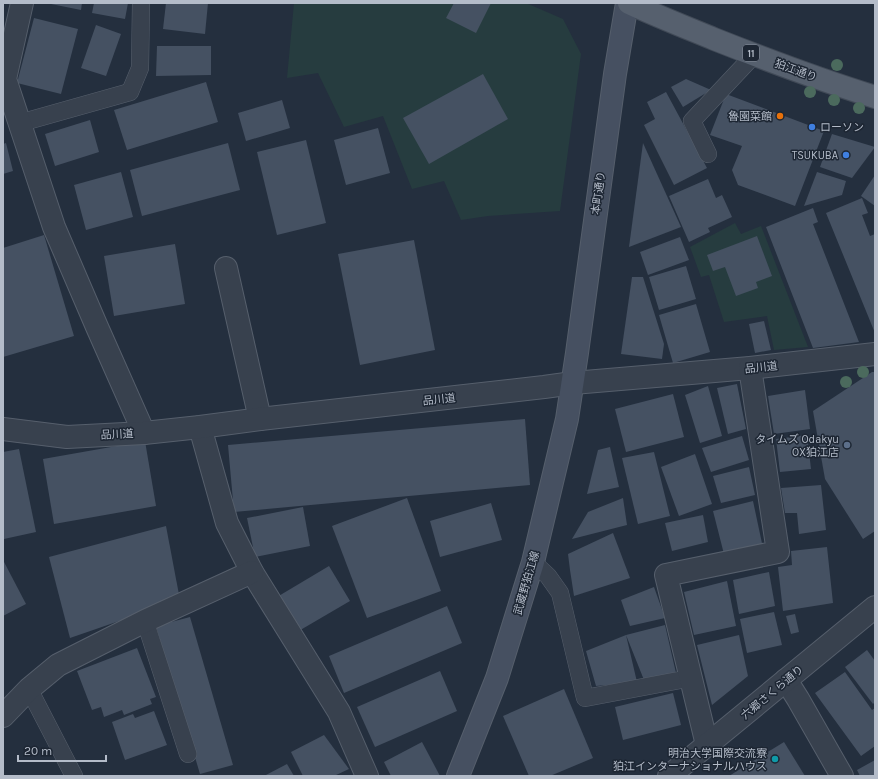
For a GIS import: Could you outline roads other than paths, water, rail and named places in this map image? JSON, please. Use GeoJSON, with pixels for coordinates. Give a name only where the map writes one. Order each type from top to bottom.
{"type":"FeatureCollection","features":[{"type":"Feature","properties":{"kind":"main road","name":"狛江通り"},"geometry":{"type":"LineString","coordinates":[[628,3],[754,55],[837,85],[875,96]]}},
{"type":"Feature","properties":{"kind":"main road","name":"本町通り"},"geometry":{"type":"LineString","coordinates":[[573,383],[615,74],[628,3]]}},
{"type":"Feature","properties":{"kind":"main road","name":"武蔵野狛江線"},"geometry":{"type":"LineString","coordinates":[[458,776],[497,678],[534,562],[567,419],[573,383]]}},
{"type":"Feature","properties":{"kind":"street"},"geometry":{"type":"LineString","coordinates":[[22,3],[5,79],[54,227],[144,433]]}},
{"type":"Feature","properties":{"kind":"street"},"geometry":{"type":"LineString","coordinates":[[226,268],[260,419]]}},
{"type":"Feature","properties":{"kind":"street","name":"品川道"},"geometry":{"type":"LineString","coordinates":[[3,429],[67,437],[144,433],[573,383],[750,368],[875,354]]}},
{"type":"Feature","properties":{"kind":"street"},"geometry":{"type":"LineString","coordinates":[[707,746],[666,575],[778,552],[750,368]]}},
{"type":"Feature","properties":{"kind":"street"},"geometry":{"type":"LineString","coordinates":[[200,427],[226,522],[252,572],[339,712],[368,776]]}},
{"type":"Feature","properties":{"kind":"street"},"geometry":{"type":"LineString","coordinates":[[3,716],[29,689],[58,665],[145,621],[252,572]]}},
{"type":"Feature","properties":{"kind":"street","name":"六郷さくら通り"},"geometry":{"type":"LineString","coordinates":[[668,776],[707,746],[875,607]]}},
{"type":"Feature","properties":{"kind":"street"},"geometry":{"type":"LineString","coordinates":[[786,680],[842,776]]}},
{"type":"Feature","properties":{"kind":"lane"},"geometry":{"type":"LineString","coordinates":[[20,123],[130,92],[140,68],[141,3]]}},
{"type":"Feature","properties":{"kind":"lane"},"geometry":{"type":"LineString","coordinates":[[708,154],[692,121],[754,55]]}},
{"type":"Feature","properties":{"kind":"lane"},"geometry":{"type":"LineString","coordinates":[[534,562],[548,576],[560,593],[584,698],[691,678]]}},
{"type":"Feature","properties":{"kind":"lane"},"geometry":{"type":"LineString","coordinates":[[145,621],[188,754]]}},
{"type":"Feature","properties":{"kind":"lane"},"geometry":{"type":"LineString","coordinates":[[29,689],[74,776]]}},
{"type":"Feature","properties":{"kind":"place","name":"魯園菜館"},"geometry":{"type":"Point","coordinates":[780,116]}},
{"type":"Feature","properties":{"kind":"place","name":"ローソン"},"geometry":{"type":"Point","coordinates":[812,127]}},
{"type":"Feature","properties":{"kind":"place","name":"TSUKUBA"},"geometry":{"type":"Point","coordinates":[846,155]}},
{"type":"Feature","properties":{"kind":"place","name":"タイムズ Odakyu OX狛江店"},"geometry":{"type":"Point","coordinates":[847,445]}},
{"type":"Feature","properties":{"kind":"place","name":"明治大学国際交流寮 狛江インターナショナルハウス"},"geometry":{"type":"Point","coordinates":[775,759]}}]}
